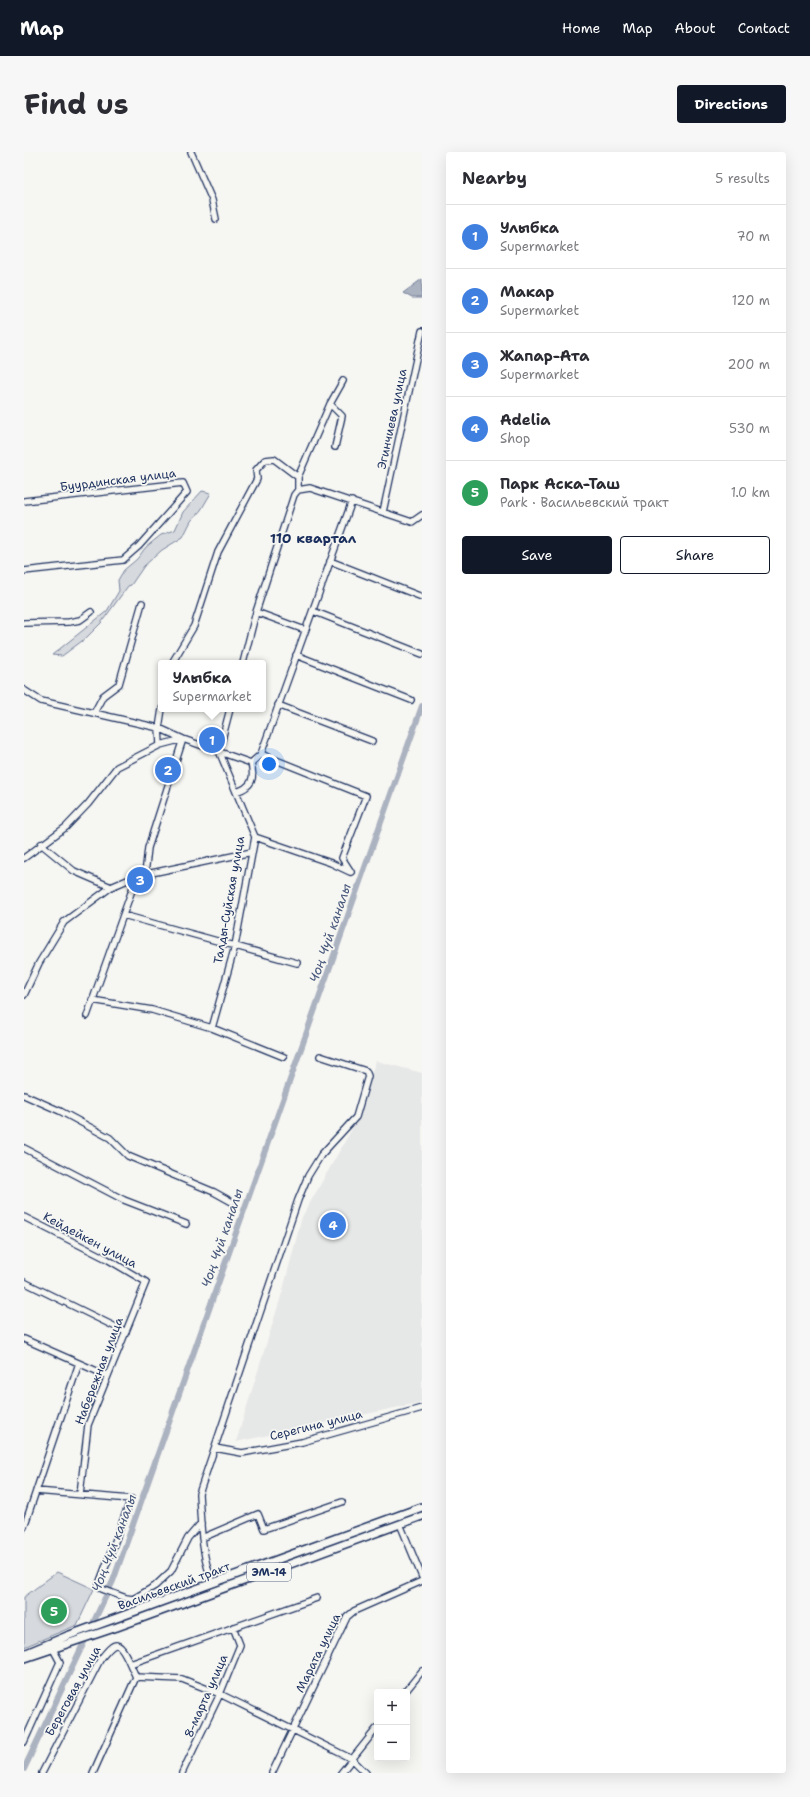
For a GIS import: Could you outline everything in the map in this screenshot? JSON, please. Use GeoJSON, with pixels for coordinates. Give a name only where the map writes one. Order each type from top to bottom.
{"type":"FeatureCollection","features":[{"type":"Feature","properties":{"kind":"main road","name":"Васильевский тракт"},"geometry":{"type":"LineString","coordinates":[[24,1654],[67,1636],[422,1507]]}},
{"type":"Feature","properties":{"kind":"main road","name":"Васильевский тракт"},"geometry":{"type":"LineString","coordinates":[[24,1658],[117,1628],[422,1516]]}},
{"type":"Feature","properties":{"kind":"street"},"geometry":{"type":"LineString","coordinates":[[191,152],[212,200],[216,219]]}},
{"type":"Feature","properties":{"kind":"street","name":"Эгинчиева улица"},"geometry":{"type":"LineString","coordinates":[[383,512],[422,331]]}},
{"type":"Feature","properties":{"kind":"street"},"geometry":{"type":"LineString","coordinates":[[244,660],[256,612],[294,495],[298,490],[298,477],[330,404],[343,381]]}},
{"type":"Feature","properties":{"kind":"street"},"geometry":{"type":"LineString","coordinates":[[330,404],[342,416],[335,446]]}},
{"type":"Feature","properties":{"kind":"street"},"geometry":{"type":"LineString","coordinates":[[174,660],[194,626],[218,552],[257,479],[256,470],[265,460],[274,459],[298,477]]}},
{"type":"Feature","properties":{"kind":"street","name":"Буурдинская улица"},"geometry":{"type":"LineString","coordinates":[[24,501],[183,483],[187,492],[139,546],[123,560],[24,571]]}},
{"type":"Feature","properties":{"kind":"street"},"geometry":{"type":"LineString","coordinates":[[298,490],[310,488],[412,522],[422,515]]}},
{"type":"Feature","properties":{"kind":"street"},"geometry":{"type":"LineString","coordinates":[[251,763],[261,754],[352,501]]}},
{"type":"Feature","properties":{"kind":"street"},"geometry":{"type":"LineString","coordinates":[[330,561],[422,597]]}},
{"type":"Feature","properties":{"kind":"street"},"geometry":{"type":"LineString","coordinates":[[94,713],[104,696],[119,684],[142,603]]}},
{"type":"Feature","properties":{"kind":"street"},"geometry":{"type":"LineString","coordinates":[[312,610],[422,654]]}},
{"type":"Feature","properties":{"kind":"street"},"geometry":{"type":"LineString","coordinates":[[24,623],[69,622],[80,620],[91,612]]}},
{"type":"Feature","properties":{"kind":"street"},"geometry":{"type":"LineString","coordinates":[[256,612],[305,630]]}},
{"type":"Feature","properties":{"kind":"street"},"geometry":{"type":"LineString","coordinates":[[296,655],[411,700]]}},
{"type":"Feature","properties":{"kind":"street"},"geometry":{"type":"LineString","coordinates":[[24,690],[41,701],[160,728],[183,739],[251,763]]}},
{"type":"Feature","properties":{"kind":"street"},"geometry":{"type":"LineString","coordinates":[[278,705],[372,741]]}},
{"type":"Feature","properties":{"kind":"street"},"geometry":{"type":"LineString","coordinates":[[160,745],[162,712]]}},
{"type":"Feature","properties":{"kind":"street"},"geometry":{"type":"LineString","coordinates":[[219,751],[229,712]]}},
{"type":"Feature","properties":{"kind":"street"},"geometry":{"type":"LineString","coordinates":[[24,858],[66,827],[88,804],[117,767],[160,745],[183,739]]}},
{"type":"Feature","properties":{"kind":"street"},"geometry":{"type":"LineString","coordinates":[[145,874],[148,848],[183,739]]}},
{"type":"Feature","properties":{"kind":"street","name":"Талды-Суйская улица"},"geometry":{"type":"LineString","coordinates":[[212,1028],[235,946],[254,837],[219,751]]}},
{"type":"Feature","properties":{"kind":"street"},"geometry":{"type":"LineString","coordinates":[[254,837],[331,863],[351,872],[342,858],[366,796],[261,754]]}},
{"type":"Feature","properties":{"kind":"street"},"geometry":{"type":"LineString","coordinates":[[236,792],[244,790],[252,782],[254,774],[251,763]]}},
{"type":"Feature","properties":{"kind":"street"},"geometry":{"type":"LineString","coordinates":[[42,844],[74,871],[111,886]]}},
{"type":"Feature","properties":{"kind":"street"},"geometry":{"type":"LineString","coordinates":[[24,996],[39,963],[64,922],[111,886],[145,874],[252,852]]}},
{"type":"Feature","properties":{"kind":"street"},"geometry":{"type":"LineString","coordinates":[[87,1016],[137,876]]}},
{"type":"Feature","properties":{"kind":"street"},"geometry":{"type":"LineString","coordinates":[[123,915],[297,962]]}},
{"type":"Feature","properties":{"kind":"street"},"geometry":{"type":"LineString","coordinates":[[92,1000],[152,1010],[212,1028],[284,1057]]}},
{"type":"Feature","properties":{"kind":"street"},"geometry":{"type":"LineString","coordinates":[[213,1583],[208,1572],[202,1538],[199,1494],[298,1200],[308,1176],[320,1155],[356,1117],[368,1076],[366,1071],[320,1056]]}},
{"type":"Feature","properties":{"kind":"street"},"geometry":{"type":"LineString","coordinates":[[24,1095],[60,1111],[110,1138],[128,1156],[214,1192],[232,1202]]}},
{"type":"Feature","properties":{"kind":"street"},"geometry":{"type":"LineString","coordinates":[[24,1148],[124,1200],[186,1224]]}},
{"type":"Feature","properties":{"kind":"street","name":"Кейдейкен улица"},"geometry":{"type":"LineString","coordinates":[[24,1217],[107,1259],[146,1282]]}},
{"type":"Feature","properties":{"kind":"street"},"geometry":{"type":"LineString","coordinates":[[24,1282],[126,1332]]}},
{"type":"Feature","properties":{"kind":"street","name":"Набережная улица"},"geometry":{"type":"LineString","coordinates":[[80,1494],[88,1425],[146,1282]]}},
{"type":"Feature","properties":{"kind":"street"},"geometry":{"type":"LineString","coordinates":[[24,1339],[108,1376]]}},
{"type":"Feature","properties":{"kind":"street","name":"Набережная улица"},"geometry":{"type":"LineString","coordinates":[[24,1527],[79,1363]]}},
{"type":"Feature","properties":{"kind":"street","name":"Серегина улица"},"geometry":{"type":"LineString","coordinates":[[215,1448],[242,1453],[302,1442],[422,1408]]}},
{"type":"Feature","properties":{"kind":"street"},"geometry":{"type":"LineString","coordinates":[[36,1492],[80,1494],[131,1499],[99,1584],[102,1589],[126,1598],[133,1599],[155,1586],[171,1571],[188,1538],[200,1523]]}},
{"type":"Feature","properties":{"kind":"street"},"geometry":{"type":"LineString","coordinates":[[202,1538],[258,1514],[264,1529],[342,1502]]}},
{"type":"Feature","properties":{"kind":"street"},"geometry":{"type":"LineString","coordinates":[[400,1524],[422,1577]]}},
{"type":"Feature","properties":{"kind":"street","name":"Марата улица"},"geometry":{"type":"LineString","coordinates":[[272,1773],[347,1616],[354,1611],[422,1581]]}},
{"type":"Feature","properties":{"kind":"street"},"geometry":{"type":"LineString","coordinates":[[93,1773],[136,1677],[130,1664],[317,1598]]}},
{"type":"Feature","properties":{"kind":"street","name":"8-марта улица"},"geometry":{"type":"LineString","coordinates":[[182,1773],[220,1694],[240,1645],[234,1627]]}},
{"type":"Feature","properties":{"kind":"street","name":"Береговая улица"},"geometry":{"type":"LineString","coordinates":[[42,1773],[96,1667],[110,1646],[114,1645],[124,1650],[130,1664]]}},
{"type":"Feature","properties":{"kind":"street"},"geometry":{"type":"LineString","coordinates":[[24,1742],[60,1662],[53,1649]]}},
{"type":"Feature","properties":{"kind":"street"},"geometry":{"type":"LineString","coordinates":[[407,1689],[422,1671]]}},
{"type":"Feature","properties":{"kind":"street"},"geometry":{"type":"LineString","coordinates":[[136,1677],[182,1679],[220,1694],[352,1759],[366,1773]]}},
{"type":"Feature","properties":{"kind":"street"},"geometry":{"type":"LineString","coordinates":[[341,1773],[374,1732]]}},
{"type":"Feature","properties":{"kind":"shaded area"},"geometry":{"type":"Polygon","coordinates":[[[422,279],[422,298],[412,298],[403,293],[422,279]]]}},
{"type":"Feature","properties":{"kind":"shaded area"},"geometry":{"type":"Polygon","coordinates":[[[202,491],[211,493],[201,510],[191,521],[183,537],[162,550],[144,566],[101,623],[86,638],[62,656],[52,655],[107,611],[119,591],[118,580],[124,570],[137,559],[146,547],[161,535],[175,530],[183,512],[202,491]]]}},
{"type":"Feature","properties":{"kind":"shaded area"},"geometry":{"type":"Polygon","coordinates":[[[376,1061],[422,1073],[422,1402],[236,1442],[283,1290],[302,1217],[352,1129],[376,1061]]]}},
{"type":"Feature","properties":{"kind":"shaded area"},"geometry":{"type":"Polygon","coordinates":[[[57,1572],[94,1589],[77,1625],[24,1647],[24,1597],[57,1572]]]}},
{"type":"Feature","properties":{"kind":"shaded area"},"geometry":{"type":"Polygon","coordinates":[[[55,1604],[61,1604],[66,1609],[64,1618],[61,1620],[55,1620],[50,1615],[50,1609],[55,1604]]]}},
{"type":"Feature","properties":{"kind":"waterway","name":"Чоң Чүй каналы"},"geometry":{"type":"LineString","coordinates":[[24,1769],[113,1581],[422,706]]}},
{"type":"Feature","properties":{"kind":"place","name":"Улыбка"},"geometry":{"type":"Point","coordinates":[212,740]}},
{"type":"Feature","properties":{"kind":"place","name":"Макар"},"geometry":{"type":"Point","coordinates":[168,770]}},
{"type":"Feature","properties":{"kind":"place","name":"Жапар-Ата"},"geometry":{"type":"Point","coordinates":[140,880]}},
{"type":"Feature","properties":{"kind":"place","name":"Adelia"},"geometry":{"type":"Point","coordinates":[333,1225]}},
{"type":"Feature","properties":{"kind":"place","name":"Парк Аска-Таш"},"geometry":{"type":"Point","coordinates":[54,1611]}},
{"type":"Feature","properties":{"kind":"district","name":"110 квартал"},"geometry":{"type":"Point","coordinates":[313,538]}}]}
